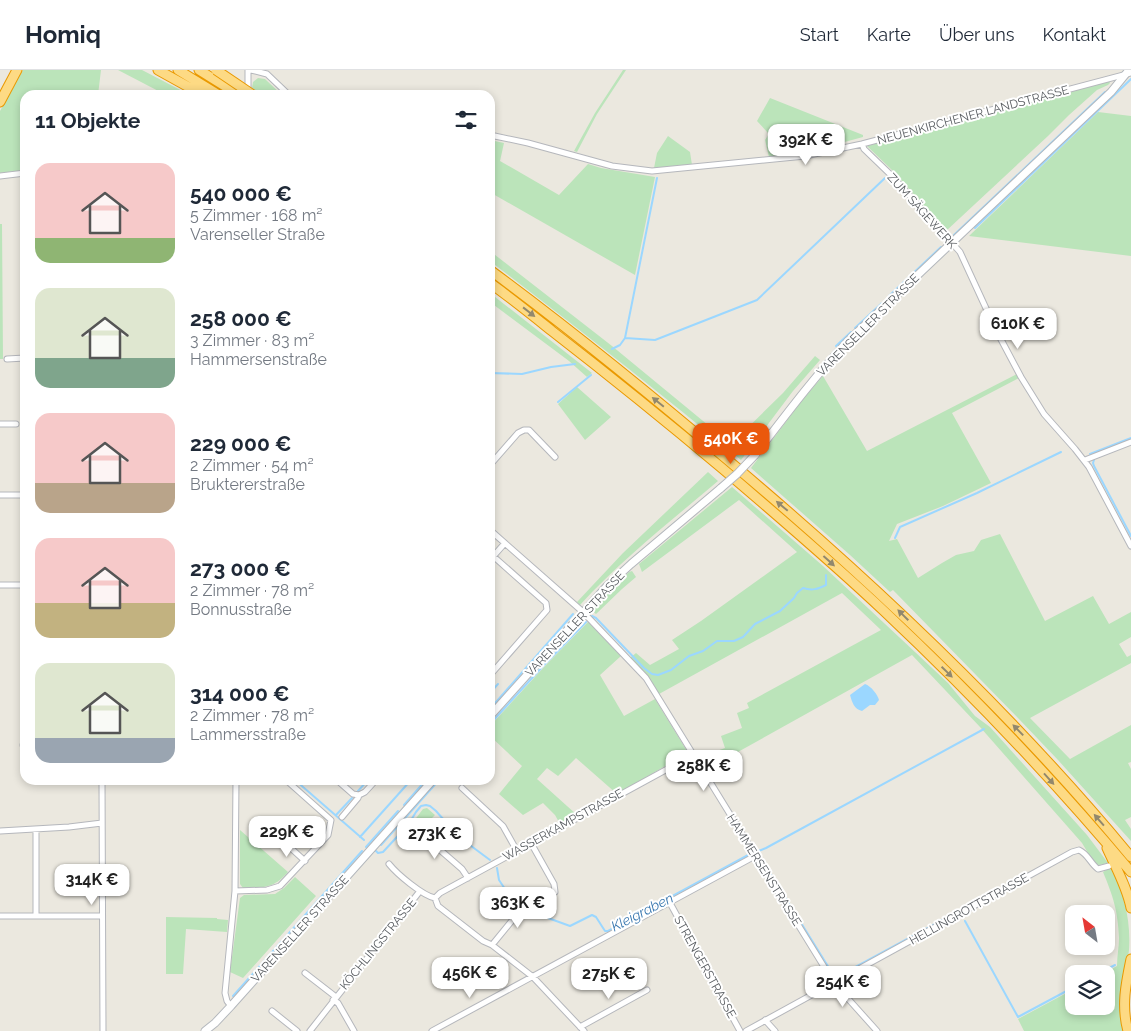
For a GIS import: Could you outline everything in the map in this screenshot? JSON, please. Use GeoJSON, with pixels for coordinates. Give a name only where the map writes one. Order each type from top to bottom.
{"type":"FeatureCollection","features":[{"type":"Feature","properties":{"kind":"highway"},"geometry":{"type":"LineString","coordinates":[[0,95],[15,70]]}},
{"type":"Feature","properties":{"kind":"highway"},"geometry":{"type":"LineString","coordinates":[[0,102],[15,70]]}},
{"type":"Feature","properties":{"kind":"highway"},"geometry":{"type":"LineString","coordinates":[[158,70],[194,90]]}},
{"type":"Feature","properties":{"kind":"highway"},"geometry":{"type":"LineString","coordinates":[[178,70],[210,90]]}},
{"type":"Feature","properties":{"kind":"highway"},"geometry":{"type":"LineString","coordinates":[[216,70],[246,90]]}},
{"type":"Feature","properties":{"kind":"highway"},"geometry":{"type":"LineString","coordinates":[[202,72],[231,90]]}},
{"type":"Feature","properties":{"kind":"highway"},"geometry":{"type":"LineString","coordinates":[[495,274],[683,422],[800,521],[891,604],[1019,731],[1131,857]]}},
{"type":"Feature","properties":{"kind":"highway"},"geometry":{"type":"LineString","coordinates":[[495,286],[676,430],[793,529],[876,604],[980,705],[1044,773],[1131,872]]}},
{"type":"Feature","properties":{"kind":"highway"},"geometry":{"type":"LineString","coordinates":[[1101,837],[1121,877],[1131,908]]}},
{"type":"Feature","properties":{"kind":"highway"},"geometry":{"type":"LineString","coordinates":[[1128,1031],[1124,1007],[1131,959]]}},
{"type":"Feature","properties":{"kind":"main road","name":"VARENSELLER STRASSE"},"geometry":{"type":"LineString","coordinates":[[495,710],[607,586],[737,474],[755,455],[829,361],[848,341],[1111,92],[1129,72]]}},
{"type":"Feature","properties":{"kind":"main road","name":"VARENSELLER STRASSE"},"geometry":{"type":"LineString","coordinates":[[205,1031],[231,1006],[429,785]]}},
{"type":"Feature","properties":{"kind":"street"},"geometry":{"type":"LineString","coordinates":[[248,90],[250,70],[266,74],[284,90]]}},
{"type":"Feature","properties":{"kind":"street","name":"NEUENKIRCHENER LANDSTRASSE"},"geometry":{"type":"LineString","coordinates":[[495,137],[528,143],[612,166],[652,171],[805,156],[862,144],[1129,72]]}},
{"type":"Feature","properties":{"kind":"street","name":"ZUM SÄGEWERK"},"geometry":{"type":"LineString","coordinates":[[862,144],[864,149],[892,176],[960,252],[996,330],[1021,377],[1044,414],[1085,460],[1131,546]]}},
{"type":"Feature","properties":{"kind":"street"},"geometry":{"type":"LineString","coordinates":[[0,176],[20,174]]}},
{"type":"Feature","properties":{"kind":"street"},"geometry":{"type":"LineString","coordinates":[[7,359],[20,358]]}},
{"type":"Feature","properties":{"kind":"street"},"geometry":{"type":"LineString","coordinates":[[0,424],[16,424]]}},
{"type":"Feature","properties":{"kind":"street"},"geometry":{"type":"LineString","coordinates":[[495,459],[518,433],[524,430],[529,430],[555,457]]}},
{"type":"Feature","properties":{"kind":"street"},"geometry":{"type":"LineString","coordinates":[[1085,460],[1131,442]]}},
{"type":"Feature","properties":{"kind":"street"},"geometry":{"type":"LineString","coordinates":[[0,495],[20,495]]}},
{"type":"Feature","properties":{"kind":"street","name":"HAMMERSENSTRASSE"},"geometry":{"type":"LineString","coordinates":[[495,534],[583,612],[646,678],[834,983],[877,1031]]}},
{"type":"Feature","properties":{"kind":"street"},"geometry":{"type":"LineString","coordinates":[[495,555],[505,543]]}},
{"type":"Feature","properties":{"kind":"street"},"geometry":{"type":"LineString","coordinates":[[495,560],[546,603],[548,610],[495,670]]}},
{"type":"Feature","properties":{"kind":"street"},"geometry":{"type":"LineString","coordinates":[[0,585],[20,585]]}},
{"type":"Feature","properties":{"kind":"street","name":"WASSERKAMPSTRASSE"},"geometry":{"type":"LineString","coordinates":[[435,898],[440,893],[693,755]]}},
{"type":"Feature","properties":{"kind":"street"},"geometry":{"type":"LineString","coordinates":[[102,785],[103,1031]]}},
{"type":"Feature","properties":{"kind":"street"},"geometry":{"type":"LineString","coordinates":[[231,1006],[227,1001],[225,992],[235,891],[236,785]]}},
{"type":"Feature","properties":{"kind":"street"},"geometry":{"type":"LineString","coordinates":[[235,891],[274,889],[285,882],[328,835],[330,820],[292,785]]}},
{"type":"Feature","properties":{"kind":"street"},"geometry":{"type":"LineString","coordinates":[[343,785],[353,794],[359,795]]}},
{"type":"Feature","properties":{"kind":"street"},"geometry":{"type":"LineString","coordinates":[[342,817],[359,795],[371,785]]}},
{"type":"Feature","properties":{"kind":"street"},"geometry":{"type":"LineString","coordinates":[[462,788],[503,826],[517,851]]}},
{"type":"Feature","properties":{"kind":"street"},"geometry":{"type":"LineString","coordinates":[[0,831],[36,830],[102,823]]}},
{"type":"Feature","properties":{"kind":"street"},"geometry":{"type":"LineString","coordinates":[[36,830],[36,916]]}},
{"type":"Feature","properties":{"kind":"street"},"geometry":{"type":"LineString","coordinates":[[448,838],[439,849],[462,869],[468,878]]}},
{"type":"Feature","properties":{"kind":"street"},"geometry":{"type":"LineString","coordinates":[[283,841],[305,861]]}},
{"type":"Feature","properties":{"kind":"street"},"geometry":{"type":"LineString","coordinates":[[532,843],[554,884],[555,892]]}},
{"type":"Feature","properties":{"kind":"street","name":"HELLINGROTTSTRASSE"},"geometry":{"type":"LineString","coordinates":[[746,1031],[1072,852],[1079,850],[1098,869],[1109,866]]}},
{"type":"Feature","properties":{"kind":"street"},"geometry":{"type":"LineString","coordinates":[[432,1031],[755,856]]}},
{"type":"Feature","properties":{"kind":"street"},"geometry":{"type":"LineString","coordinates":[[389,864],[420,891],[430,898],[435,898],[438,906],[533,977],[582,1029],[648,990]]}},
{"type":"Feature","properties":{"kind":"street","name":"KÖCHLINGSTRASSE"},"geometry":{"type":"LineString","coordinates":[[310,1031],[334,998],[420,891]]}},
{"type":"Feature","properties":{"kind":"street","name":"STRENGERSTRASSE"},"geometry":{"type":"LineString","coordinates":[[670,903],[740,1031]]}},
{"type":"Feature","properties":{"kind":"street"},"geometry":{"type":"LineString","coordinates":[[492,945],[519,912],[518,906]]}},
{"type":"Feature","properties":{"kind":"street"},"geometry":{"type":"LineString","coordinates":[[0,916],[102,916]]}},
{"type":"Feature","properties":{"kind":"street","name":"KÖCHLINGSTRASSE"},"geometry":{"type":"LineString","coordinates":[[305,973],[334,998]]}},
{"type":"Feature","properties":{"kind":"street"},"geometry":{"type":"LineString","coordinates":[[334,998],[354,1031]]}},
{"type":"Feature","properties":{"kind":"street"},"geometry":{"type":"LineString","coordinates":[[272,1011],[297,1031]]}},
{"type":"Feature","properties":{"kind":"street"},"geometry":{"type":"LineString","coordinates":[[766,1020],[775,1031]]}},
{"type":"Feature","properties":{"kind":"green space"},"geometry":{"type":"Polygon","coordinates":[[[23,70],[101,70],[99,90],[20,90],[20,171],[0,173],[0,111],[23,70]]]}},
{"type":"Feature","properties":{"kind":"green space"},"geometry":{"type":"Polygon","coordinates":[[[118,70],[142,70],[180,90],[156,90],[118,70]]]}},
{"type":"Feature","properties":{"kind":"green space"},"geometry":{"type":"Polygon","coordinates":[[[623,70],[626,70],[597,114],[577,152],[574,151],[595,113],[623,70]]]}},
{"type":"Feature","properties":{"kind":"green space"},"geometry":{"type":"Polygon","coordinates":[[[258,78],[265,79],[277,90],[255,90],[252,88],[253,82],[258,78]]]}},
{"type":"Feature","properties":{"kind":"green space"},"geometry":{"type":"Polygon","coordinates":[[[1109,81],[1108,85],[1097,90],[1069,115],[946,231],[895,173],[867,146],[1109,81]]]}},
{"type":"Feature","properties":{"kind":"green space"},"geometry":{"type":"Polygon","coordinates":[[[770,98],[863,135],[863,137],[804,153],[769,157],[765,140],[769,134],[757,121],[770,98]]]}},
{"type":"Feature","properties":{"kind":"green space"},"geometry":{"type":"Polygon","coordinates":[[[1098,112],[1131,116],[1131,256],[969,236],[1098,112]]]}},
{"type":"Feature","properties":{"kind":"green space"},"geometry":{"type":"Polygon","coordinates":[[[668,136],[690,152],[692,165],[654,168],[657,153],[668,136]]]}},
{"type":"Feature","properties":{"kind":"green space"},"geometry":{"type":"Polygon","coordinates":[[[495,141],[504,143],[500,161],[559,195],[588,164],[655,177],[635,275],[495,195],[495,141]]]}},
{"type":"Feature","properties":{"kind":"green space"},"geometry":{"type":"Polygon","coordinates":[[[0,224],[2,224],[3,359],[0,359],[0,224]]]}},
{"type":"Feature","properties":{"kind":"green space"},"geometry":{"type":"Polygon","coordinates":[[[495,255],[612,346],[731,444],[783,393],[815,356],[820,360],[793,391],[741,460],[617,359],[495,265],[495,255]]]}},
{"type":"Feature","properties":{"kind":"green space"},"geometry":{"type":"Polygon","coordinates":[[[495,297],[592,373],[587,377],[569,361],[495,306],[495,297]]]}},
{"type":"Feature","properties":{"kind":"green space"},"geometry":{"type":"Polygon","coordinates":[[[1017,374],[1019,378],[952,413],[991,483],[943,506],[897,524],[889,541],[897,539],[918,578],[956,555],[974,551],[981,540],[1000,534],[1045,621],[1093,596],[1109,624],[1131,612],[1131,637],[1119,644],[1127,657],[1131,655],[1131,663],[1030,718],[1070,759],[1131,725],[1131,762],[1128,763],[1131,769],[1131,817],[1125,820],[1131,829],[1131,841],[1058,760],[893,590],[890,592],[751,468],[823,376],[867,451],[1017,374]]]}},
{"type":"Feature","properties":{"kind":"green space"},"geometry":{"type":"Polygon","coordinates":[[[577,387],[611,417],[585,440],[558,404],[577,387]]]}},
{"type":"Feature","properties":{"kind":"green space"},"geometry":{"type":"Polygon","coordinates":[[[708,472],[718,481],[630,556],[580,605],[577,602],[623,553],[708,472]]]}},
{"type":"Feature","properties":{"kind":"green space"},"geometry":{"type":"Polygon","coordinates":[[[732,487],[823,566],[948,683],[975,716],[990,727],[1087,835],[1108,863],[1099,865],[1094,863],[1082,843],[980,727],[912,655],[718,763],[714,752],[725,748],[721,736],[742,728],[737,713],[749,708],[747,703],[881,630],[842,593],[659,694],[645,673],[630,658],[636,653],[650,665],[679,649],[672,640],[797,552],[739,500],[642,572],[639,564],[732,487]]]}},
{"type":"Feature","properties":{"kind":"green space"},"geometry":{"type":"Polygon","coordinates":[[[632,571],[636,577],[596,614],[591,610],[629,572],[632,571]]]}},
{"type":"Feature","properties":{"kind":"green space"},"geometry":{"type":"Polygon","coordinates":[[[588,622],[621,656],[600,675],[624,716],[655,699],[687,751],[686,754],[617,794],[576,758],[558,776],[547,768],[537,779],[577,815],[560,824],[555,815],[543,803],[523,815],[499,794],[522,766],[495,741],[495,721],[588,622]]]}},
{"type":"Feature","properties":{"kind":"green space"},"geometry":{"type":"Polygon","coordinates":[[[427,808],[435,815],[431,819],[433,822],[416,843],[401,838],[423,809],[427,808]]]}},
{"type":"Feature","properties":{"kind":"green space"},"geometry":{"type":"Polygon","coordinates":[[[240,830],[288,872],[283,878],[268,886],[243,888],[240,884],[240,830]]]}},
{"type":"Feature","properties":{"kind":"green space"},"geometry":{"type":"Polygon","coordinates":[[[1111,867],[1120,887],[1128,917],[1129,950],[1122,984],[1124,1031],[1024,1031],[1018,1019],[1065,994],[1065,1015],[1115,1015],[1115,967],[1117,966],[1119,941],[1118,928],[1115,905],[1103,872],[1111,867]]]}},
{"type":"Feature","properties":{"kind":"green space"},"geometry":{"type":"Polygon","coordinates":[[[295,877],[316,896],[243,978],[230,972],[240,898],[244,895],[275,894],[295,877]]]}},
{"type":"Feature","properties":{"kind":"green space"},"geometry":{"type":"Polygon","coordinates":[[[166,917],[228,920],[227,932],[186,929],[183,974],[166,974],[166,917]]]}},
{"type":"Feature","properties":{"kind":"water"},"geometry":{"type":"Polygon","coordinates":[[[865,684],[874,691],[879,700],[875,705],[870,705],[862,711],[855,707],[850,695],[865,684]]]}},
{"type":"Feature","properties":{"kind":"waterway"},"geometry":{"type":"LineString","coordinates":[[975,228],[1131,79]]}},
{"type":"Feature","properties":{"kind":"waterway"},"geometry":{"type":"LineString","coordinates":[[954,235],[1105,92]]}},
{"type":"Feature","properties":{"kind":"waterway"},"geometry":{"type":"LineString","coordinates":[[612,349],[620,345],[625,338],[657,178]]}},
{"type":"Feature","properties":{"kind":"waterway"},"geometry":{"type":"LineString","coordinates":[[625,338],[655,340],[757,300],[885,178]]}},
{"type":"Feature","properties":{"kind":"waterway"},"geometry":{"type":"LineString","coordinates":[[889,296],[941,247]]}},
{"type":"Feature","properties":{"kind":"waterway"},"geometry":{"type":"LineString","coordinates":[[855,328],[882,303]]}},
{"type":"Feature","properties":{"kind":"waterway"},"geometry":{"type":"LineString","coordinates":[[836,346],[851,332]]}},
{"type":"Feature","properties":{"kind":"waterway"},"geometry":{"type":"LineString","coordinates":[[495,373],[522,374],[551,367],[575,364]]}},
{"type":"Feature","properties":{"kind":"waterway"},"geometry":{"type":"LineString","coordinates":[[558,402],[591,375]]}},
{"type":"Feature","properties":{"kind":"waterway"},"geometry":{"type":"LineString","coordinates":[[1090,454],[1131,438]]}},
{"type":"Feature","properties":{"kind":"waterway"},"geometry":{"type":"LineString","coordinates":[[895,538],[900,527],[977,493],[1061,452]]}},
{"type":"Feature","properties":{"kind":"waterway"},"geometry":{"type":"LineString","coordinates":[[1094,460],[1094,466],[1131,536]]}},
{"type":"Feature","properties":{"kind":"waterway"},"geometry":{"type":"LineString","coordinates":[[592,616],[644,668],[652,674],[658,675],[671,670],[689,656],[703,651],[717,641],[734,641],[743,637],[755,624],[780,611],[803,588],[815,589],[826,585],[826,575]]}},
{"type":"Feature","properties":{"kind":"waterway"},"geometry":{"type":"LineString","coordinates":[[495,703],[573,614]]}},
{"type":"Feature","properties":{"kind":"waterway"},"geometry":{"type":"LineString","coordinates":[[495,719],[586,622]]}},
{"type":"Feature","properties":{"kind":"waterway"},"geometry":{"type":"LineString","coordinates":[[495,687],[498,684]]}},
{"type":"Feature","properties":{"kind":"waterway","name":"Kleigraben"},"geometry":{"type":"LineString","coordinates":[[756,852],[984,729]]}},
{"type":"Feature","properties":{"kind":"waterway","name":"Kleigraben"},"geometry":{"type":"LineString","coordinates":[[301,785],[364,840]]}},
{"type":"Feature","properties":{"kind":"waterway"},"geometry":{"type":"LineString","coordinates":[[358,791],[363,785]]}},
{"type":"Feature","properties":{"kind":"waterway"},"geometry":{"type":"LineString","coordinates":[[360,837],[407,785]]}},
{"type":"Feature","properties":{"kind":"waterway"},"geometry":{"type":"LineString","coordinates":[[404,805],[422,785]]}},
{"type":"Feature","properties":{"kind":"waterway"},"geometry":{"type":"LineString","coordinates":[[381,845],[435,785]]}},
{"type":"Feature","properties":{"kind":"waterway"},"geometry":{"type":"LineString","coordinates":[[336,815],[352,798]]}},
{"type":"Feature","properties":{"kind":"waterway","name":"Kleigraben"},"geometry":{"type":"LineString","coordinates":[[375,850],[378,853],[383,852],[408,825],[421,806],[426,805],[436,811],[459,837],[490,860]]}},
{"type":"Feature","properties":{"kind":"waterway"},"geometry":{"type":"LineString","coordinates":[[366,847],[398,811]]}},
{"type":"Feature","properties":{"kind":"waterway"},"geometry":{"type":"LineString","coordinates":[[233,996],[362,851]]}},
{"type":"Feature","properties":{"kind":"waterway","name":"Kleigraben"},"geometry":{"type":"LineString","coordinates":[[497,868],[499,880],[505,889],[542,909],[546,912],[548,918],[570,926],[592,915],[596,917],[605,931],[608,931],[750,854]]}},
{"type":"Feature","properties":{"kind":"waterway","name":"Kleigraben"},"geometry":{"type":"LineString","coordinates":[[760,857],[834,976],[837,977],[959,911]]}},
{"type":"Feature","properties":{"kind":"waterway","name":"Kleigraben"},"geometry":{"type":"LineString","coordinates":[[965,921],[1018,1017],[1065,992]]}}]}
